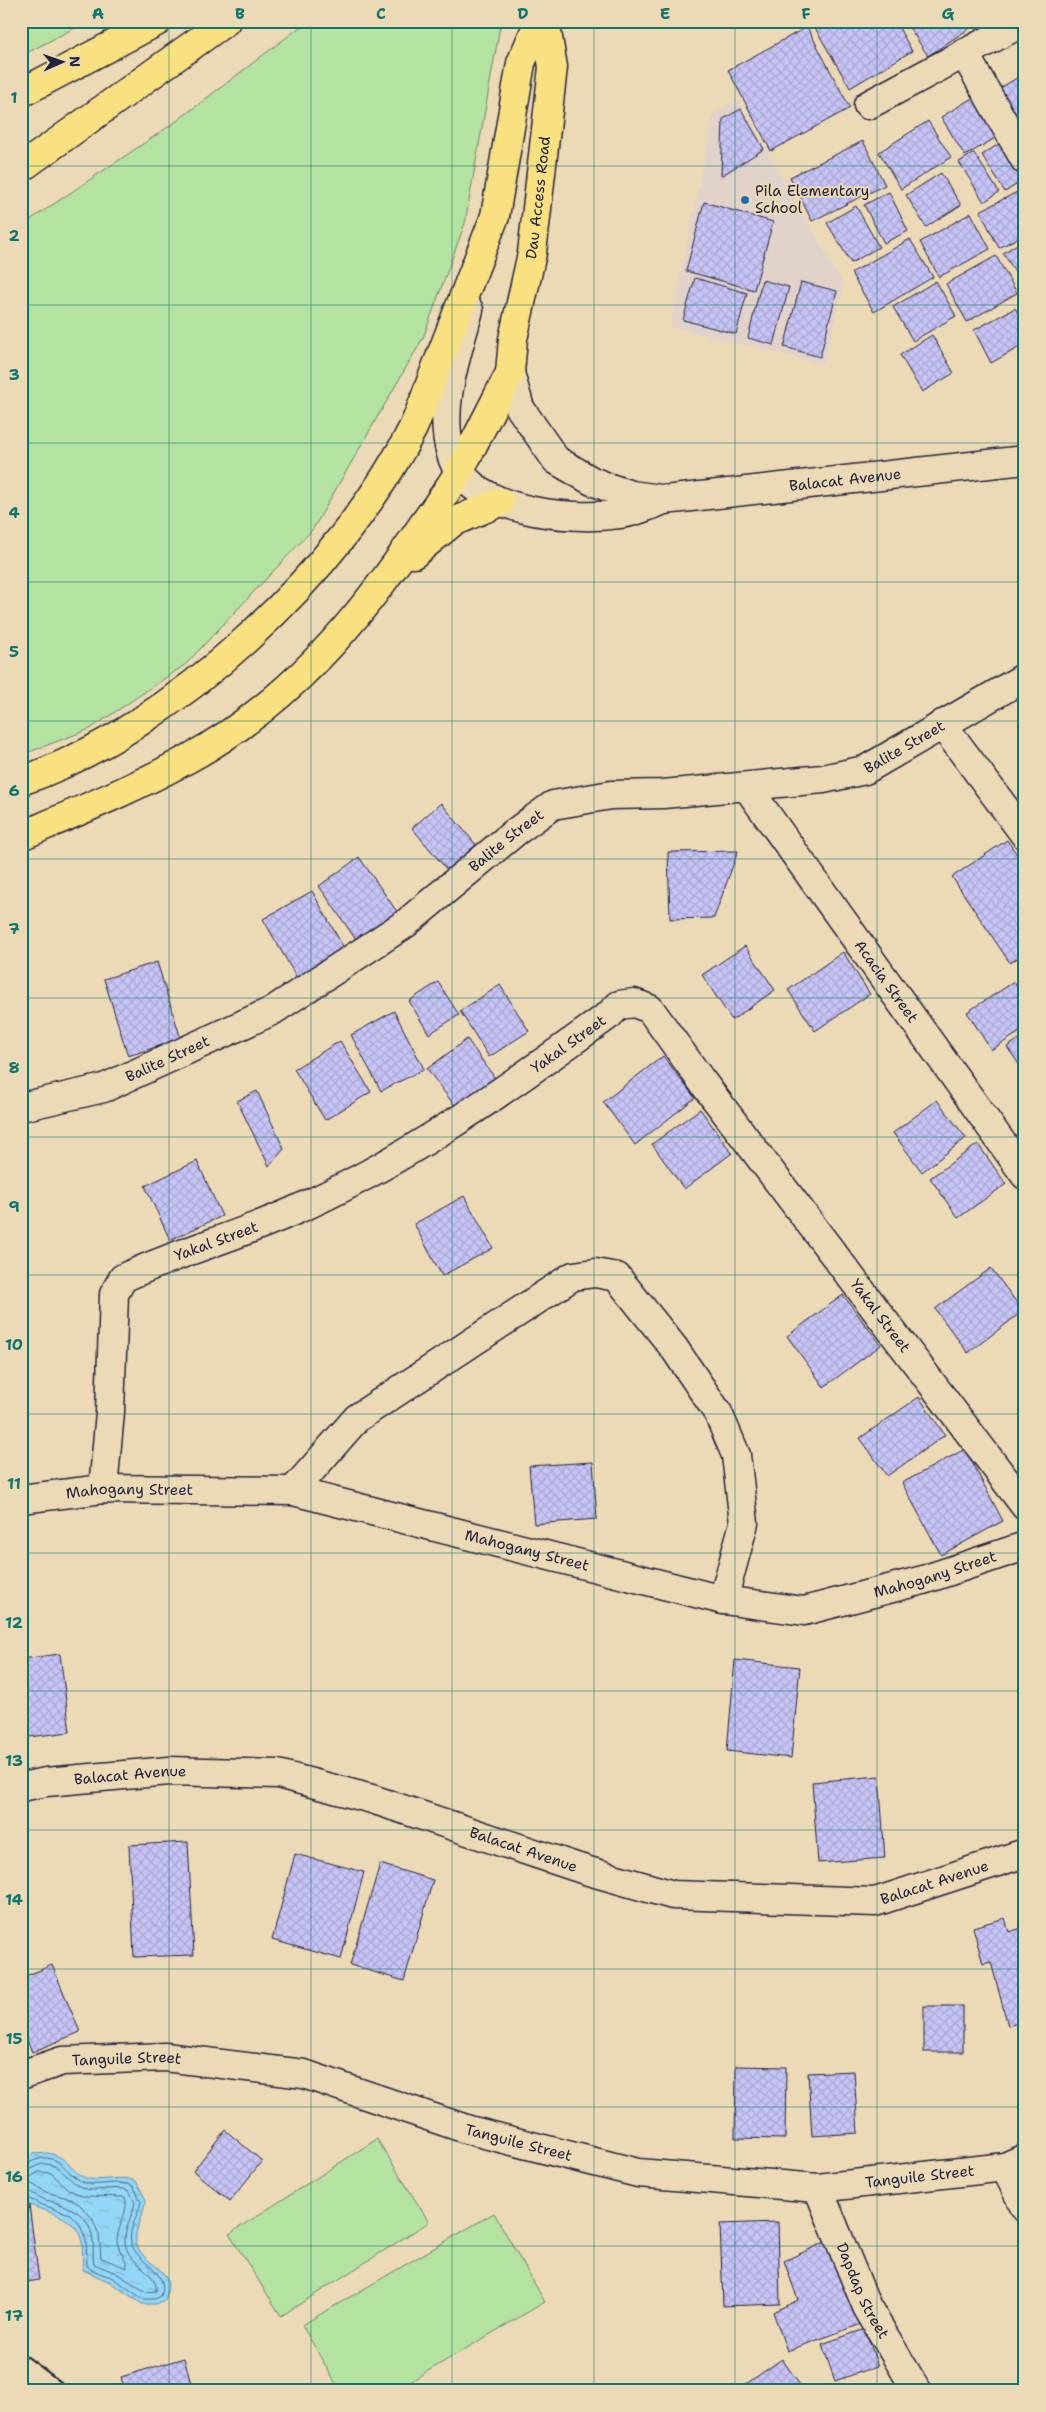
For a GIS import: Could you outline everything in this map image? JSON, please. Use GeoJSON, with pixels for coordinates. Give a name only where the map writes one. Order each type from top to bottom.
{"type":"FeatureCollection","features":[{"type":"Feature","properties":{"kind":"main road"},"geometry":{"type":"LineString","coordinates":[[21,93],[158,21]]}},
{"type":"Feature","properties":{"kind":"main road"},"geometry":{"type":"LineString","coordinates":[[21,168],[226,21]]}},
{"type":"Feature","properties":{"kind":"main road"},"geometry":{"type":"LineString","coordinates":[[21,781],[50,771],[114,739],[186,690],[233,651],[314,568],[379,483],[413,427],[495,216],[521,63],[539,21]]}},
{"type":"Feature","properties":{"kind":"main road","name":"Dau Access Road"},"geometry":{"type":"LineString","coordinates":[[510,373],[513,339],[532,252],[553,66],[544,21]]}},
{"type":"Feature","properties":{"kind":"main road"},"geometry":{"type":"LineString","coordinates":[[21,836],[186,760],[222,737],[305,673],[347,628],[387,579],[459,471],[510,373]]}},
{"type":"Feature","properties":{"kind":"main road"},"geometry":{"type":"LineString","coordinates":[[387,579],[427,542],[453,522],[500,502]]}},
{"type":"Feature","properties":{"kind":"street"},"geometry":{"type":"LineString","coordinates":[[868,105],[1024,21]]}},
{"type":"Feature","properties":{"kind":"street"},"geometry":{"type":"LineString","coordinates":[[964,54],[1025,160]]}},
{"type":"Feature","properties":{"kind":"street"},"geometry":{"type":"LineString","coordinates":[[459,471],[450,453],[446,429],[447,407],[455,361],[495,216]]}},
{"type":"Feature","properties":{"kind":"street","name":"Balacat Avenue"},"geometry":{"type":"LineString","coordinates":[[510,373],[520,408],[556,460],[592,481],[610,488],[631,495],[664,500]]}},
{"type":"Feature","properties":{"kind":"street","name":"Balacat Avenue"},"geometry":{"type":"LineString","coordinates":[[459,471],[486,495],[500,502],[538,512],[603,515],[622,514],[664,500],[1025,460]]}},
{"type":"Feature","properties":{"kind":"street","name":"Balite Street"},"geometry":{"type":"LineString","coordinates":[[21,1107],[104,1088],[272,1011],[405,924],[514,833],[553,805],[610,795],[664,794],[823,779],[865,770],[1025,676]]}},
{"type":"Feature","properties":{"kind":"street"},"geometry":{"type":"LineString","coordinates":[[942,724],[1025,835]]}},
{"type":"Feature","properties":{"kind":"street","name":"Acacia Street"},"geometry":{"type":"LineString","coordinates":[[747,787],[1025,1175]]}},
{"type":"Feature","properties":{"kind":"street","name":"Yakal Street"},"geometry":{"type":"LineString","coordinates":[[103,1489],[110,1412],[114,1294],[123,1278],[289,1213],[366,1174],[469,1115],[609,1015],[618,1005],[634,1003],[650,1009],[701,1080],[1025,1506]]}},
{"type":"Feature","properties":{"kind":"street"},"geometry":{"type":"LineString","coordinates":[[293,1491],[357,1418],[573,1276],[595,1273],[617,1277],[674,1348],[718,1413],[736,1455],[744,1522],[723,1600]]}},
{"type":"Feature","properties":{"kind":"street","name":"Mahogany Street"},"geometry":{"type":"LineString","coordinates":[[21,1499],[103,1489],[293,1491],[723,1600],[804,1611],[923,1580],[1025,1546]]}},
{"type":"Feature","properties":{"kind":"street","name":"Balacat Avenue"},"geometry":{"type":"LineString","coordinates":[[21,1787],[46,1782],[169,1771],[278,1774],[372,1799],[585,1870],[674,1895],[875,1902],[1025,1853]]}},
{"type":"Feature","properties":{"kind":"street","name":"Tanguile Street"},"geometry":{"type":"LineString","coordinates":[[21,2075],[62,2061],[165,2057],[304,2074],[469,2130],[638,2173],[818,2188],[1015,2162]]}},
{"type":"Feature","properties":{"kind":"street"},"geometry":{"type":"LineString","coordinates":[[1015,2162],[1025,2208]]}},
{"type":"Feature","properties":{"kind":"street","name":"Dapdap Street"},"geometry":{"type":"LineString","coordinates":[[818,2188],[867,2307],[917,2391]]}},
{"type":"Feature","properties":{"kind":"lane"},"geometry":{"type":"LineString","coordinates":[[21,2367],[53,2391]]}},
{"type":"Feature","properties":{"kind":"shaded area","name":"Pila Elementary School"},"geometry":{"type":"Polygon","coordinates":[[[737,98],[844,286],[823,365],[670,327],[713,115],[737,98]]]}},
{"type":"Feature","properties":{"kind":"green space"},"geometry":{"type":"Polygon","coordinates":[[[21,21],[88,21],[21,56],[21,21]]]}},
{"type":"Feature","properties":{"kind":"green space"},"geometry":{"type":"Polygon","coordinates":[[[308,21],[501,21],[465,223],[423,338],[313,529],[186,664],[90,729],[21,755],[21,226],[174,123],[308,21]]]}},
{"type":"Feature","properties":{"kind":"green space"},"geometry":{"type":"Polygon","coordinates":[[[377,2139],[429,2222],[281,2316],[229,2234],[377,2139]]]}},
{"type":"Feature","properties":{"kind":"green space"},"geometry":{"type":"Polygon","coordinates":[[[494,2213],[545,2302],[394,2391],[340,2391],[302,2325],[494,2213]]]}},
{"type":"Feature","properties":{"kind":"water"},"geometry":{"type":"Polygon","coordinates":[[[48,2153],[61,2158],[76,2172],[86,2178],[98,2180],[123,2178],[136,2181],[146,2200],[136,2232],[136,2242],[140,2251],[163,2273],[167,2280],[168,2289],[165,2300],[156,2304],[142,2304],[110,2282],[83,2270],[82,2243],[79,2233],[74,2226],[60,2216],[25,2203],[21,2196],[21,2163],[33,2154],[48,2153]]]}},
{"type":"Feature","properties":{"kind":"building"},"geometry":{"type":"Polygon","coordinates":[[[811,21],[895,21],[912,51],[850,88],[811,21]]]}},
{"type":"Feature","properties":{"kind":"building"},"geometry":{"type":"Polygon","coordinates":[[[905,21],[978,21],[979,22],[928,56],[905,21]]]}},
{"type":"Feature","properties":{"kind":"building"},"geometry":{"type":"Polygon","coordinates":[[[807,27],[850,108],[771,151],[728,70],[807,27]]]}},
{"type":"Feature","properties":{"kind":"building"},"geometry":{"type":"Polygon","coordinates":[[[1025,73],[1025,123],[1019,126],[997,90],[1025,73]]]}},
{"type":"Feature","properties":{"kind":"building"},"geometry":{"type":"Polygon","coordinates":[[[982,92],[1007,131],[965,156],[941,117],[982,92]]]}},
{"type":"Feature","properties":{"kind":"building"},"geometry":{"type":"Polygon","coordinates":[[[741,109],[764,149],[721,176],[723,119],[741,109]]]}},
{"type":"Feature","properties":{"kind":"building"},"geometry":{"type":"Polygon","coordinates":[[[928,121],[951,157],[901,189],[879,152],[928,121]]]}},
{"type":"Feature","properties":{"kind":"building"},"geometry":{"type":"Polygon","coordinates":[[[1008,138],[1025,164],[1025,179],[1005,192],[982,155],[1008,138]]]}},
{"type":"Feature","properties":{"kind":"building"},"geometry":{"type":"Polygon","coordinates":[[[863,141],[885,185],[812,221],[790,177],[863,141]]]}},
{"type":"Feature","properties":{"kind":"building"},"geometry":{"type":"Polygon","coordinates":[[[974,153],[999,192],[984,202],[959,162],[974,153]]]}},
{"type":"Feature","properties":{"kind":"building"},"geometry":{"type":"Polygon","coordinates":[[[941,173],[961,205],[926,227],[906,195],[941,173]]]}},
{"type":"Feature","properties":{"kind":"building"},"geometry":{"type":"Polygon","coordinates":[[[1025,188],[1025,234],[999,248],[980,211],[1025,188]]]}},
{"type":"Feature","properties":{"kind":"building"},"geometry":{"type":"Polygon","coordinates":[[[889,192],[908,231],[884,243],[864,205],[889,192]]]}},
{"type":"Feature","properties":{"kind":"building"},"geometry":{"type":"Polygon","coordinates":[[[704,202],[773,222],[754,290],[686,271],[704,202]]]}},
{"type":"Feature","properties":{"kind":"building"},"geometry":{"type":"Polygon","coordinates":[[[856,206],[879,247],[851,263],[827,223],[856,206]]]}},
{"type":"Feature","properties":{"kind":"building"},"geometry":{"type":"Polygon","coordinates":[[[971,213],[990,249],[939,277],[920,242],[971,213]]]}},
{"type":"Feature","properties":{"kind":"building"},"geometry":{"type":"Polygon","coordinates":[[[910,239],[933,277],[874,312],[851,273],[910,239]]]}},
{"type":"Feature","properties":{"kind":"building"},"geometry":{"type":"Polygon","coordinates":[[[1025,239],[1025,287],[1003,253],[1025,239]]]}},
{"type":"Feature","properties":{"kind":"building"},"geometry":{"type":"Polygon","coordinates":[[[996,256],[1017,293],[967,322],[946,284],[996,256]]]}},
{"type":"Feature","properties":{"kind":"building"},"geometry":{"type":"Polygon","coordinates":[[[695,278],[747,293],[736,334],[683,320],[695,278]]]}},
{"type":"Feature","properties":{"kind":"building"},"geometry":{"type":"Polygon","coordinates":[[[762,280],[789,287],[774,345],[748,338],[762,280]]]}},
{"type":"Feature","properties":{"kind":"building"},"geometry":{"type":"Polygon","coordinates":[[[936,281],[956,316],[913,341],[893,307],[936,281]]]}},
{"type":"Feature","properties":{"kind":"building"},"geometry":{"type":"Polygon","coordinates":[[[801,282],[837,291],[820,357],[784,347],[801,282]]]}},
{"type":"Feature","properties":{"kind":"building"},"geometry":{"type":"Polygon","coordinates":[[[1015,308],[1025,325],[1025,344],[991,363],[974,330],[1015,308]]]}},
{"type":"Feature","properties":{"kind":"building"},"geometry":{"type":"Polygon","coordinates":[[[932,335],[954,373],[922,392],[900,355],[932,335]]]}},
{"type":"Feature","properties":{"kind":"building"},"geometry":{"type":"Polygon","coordinates":[[[441,803],[483,853],[453,877],[412,828],[441,803]]]}},
{"type":"Feature","properties":{"kind":"building"},"geometry":{"type":"Polygon","coordinates":[[[1007,840],[1025,866],[1025,953],[1010,963],[952,877],[1007,840]]]}},
{"type":"Feature","properties":{"kind":"building"},"geometry":{"type":"Polygon","coordinates":[[[738,851],[714,918],[670,919],[668,852],[738,851]]]}},
{"type":"Feature","properties":{"kind":"building"},"geometry":{"type":"Polygon","coordinates":[[[359,857],[400,916],[359,944],[319,886],[359,857]]]}},
{"type":"Feature","properties":{"kind":"building"},"geometry":{"type":"Polygon","coordinates":[[[312,891],[346,952],[298,980],[263,919],[312,891]]]}},
{"type":"Feature","properties":{"kind":"building"},"geometry":{"type":"Polygon","coordinates":[[[745,946],[775,990],[732,1020],[702,975],[745,946]]]}},
{"type":"Feature","properties":{"kind":"building"},"geometry":{"type":"Polygon","coordinates":[[[843,952],[870,994],[815,1031],[788,990],[843,952]]]}},
{"type":"Feature","properties":{"kind":"building"},"geometry":{"type":"Polygon","coordinates":[[[157,962],[181,1039],[128,1056],[104,979],[157,962]]]}},
{"type":"Feature","properties":{"kind":"building"},"geometry":{"type":"Polygon","coordinates":[[[438,982],[459,1015],[429,1034],[409,1001],[438,982]]]}},
{"type":"Feature","properties":{"kind":"building"},"geometry":{"type":"Polygon","coordinates":[[[1014,982],[1025,999],[1025,1029],[991,1050],[967,1012],[1014,982]]]}},
{"type":"Feature","properties":{"kind":"building"},"geometry":{"type":"Polygon","coordinates":[[[500,985],[529,1031],[489,1057],[460,1011],[500,985]]]}},
{"type":"Feature","properties":{"kind":"building"},"geometry":{"type":"Polygon","coordinates":[[[394,1011],[424,1069],[381,1091],[351,1035],[394,1011]]]}},
{"type":"Feature","properties":{"kind":"building"},"geometry":{"type":"Polygon","coordinates":[[[1025,1035],[1025,1073],[1007,1047],[1025,1035]]]}},
{"type":"Feature","properties":{"kind":"building"},"geometry":{"type":"Polygon","coordinates":[[[467,1039],[497,1081],[458,1110],[427,1069],[467,1039]]]}},
{"type":"Feature","properties":{"kind":"building"},"geometry":{"type":"Polygon","coordinates":[[[340,1041],[371,1092],[325,1120],[294,1069],[340,1041]]]}},
{"type":"Feature","properties":{"kind":"building"},"geometry":{"type":"Polygon","coordinates":[[[663,1056],[695,1098],[635,1145],[603,1102],[663,1056]]]}},
{"type":"Feature","properties":{"kind":"building"},"geometry":{"type":"Polygon","coordinates":[[[257,1091],[284,1149],[269,1166],[237,1101],[257,1091]]]}},
{"type":"Feature","properties":{"kind":"building"},"geometry":{"type":"Polygon","coordinates":[[[937,1100],[966,1138],[922,1172],[893,1133],[937,1100]]]}},
{"type":"Feature","properties":{"kind":"building"},"geometry":{"type":"Polygon","coordinates":[[[700,1109],[732,1153],[684,1189],[652,1144],[700,1109]]]}},
{"type":"Feature","properties":{"kind":"building"},"geometry":{"type":"Polygon","coordinates":[[[978,1144],[1006,1184],[958,1218],[930,1178],[978,1144]]]}},
{"type":"Feature","properties":{"kind":"building"},"geometry":{"type":"Polygon","coordinates":[[[197,1161],[222,1216],[170,1240],[145,1186],[197,1161]]]}},
{"type":"Feature","properties":{"kind":"building"},"geometry":{"type":"Polygon","coordinates":[[[464,1196],[493,1248],[442,1276],[414,1224],[464,1196]]]}},
{"type":"Feature","properties":{"kind":"building"},"geometry":{"type":"Polygon","coordinates":[[[991,1268],[1023,1311],[968,1353],[935,1309],[991,1268]]]}},
{"type":"Feature","properties":{"kind":"building"},"geometry":{"type":"Polygon","coordinates":[[[843,1295],[881,1345],[824,1387],[787,1336],[843,1295]]]}},
{"type":"Feature","properties":{"kind":"building"},"geometry":{"type":"Polygon","coordinates":[[[919,1397],[945,1435],[887,1476],[860,1438],[919,1397]]]}},
{"type":"Feature","properties":{"kind":"building"},"geometry":{"type":"Polygon","coordinates":[[[965,1449],[1003,1521],[941,1555],[902,1483],[965,1449]]]}},
{"type":"Feature","properties":{"kind":"building"},"geometry":{"type":"Polygon","coordinates":[[[593,1462],[597,1519],[534,1524],[529,1466],[593,1462]]]}},
{"type":"Feature","properties":{"kind":"building"},"geometry":{"type":"Polygon","coordinates":[[[60,1654],[70,1732],[21,1738],[21,1659],[60,1654]]]}},
{"type":"Feature","properties":{"kind":"building"},"geometry":{"type":"Polygon","coordinates":[[[735,1660],[800,1667],[791,1758],[727,1751],[735,1660]]]}},
{"type":"Feature","properties":{"kind":"building"},"geometry":{"type":"Polygon","coordinates":[[[879,1776],[885,1858],[818,1863],[812,1782],[879,1776]]]}},
{"type":"Feature","properties":{"kind":"building"},"geometry":{"type":"Polygon","coordinates":[[[188,1842],[194,1955],[134,1957],[129,1845],[188,1842]]]}},
{"type":"Feature","properties":{"kind":"building"},"geometry":{"type":"Polygon","coordinates":[[[295,1854],[364,1872],[341,1959],[272,1940],[295,1854]]]}},
{"type":"Feature","properties":{"kind":"building"},"geometry":{"type":"Polygon","coordinates":[[[380,1864],[433,1880],[404,1981],[350,1965],[380,1864]]]}},
{"type":"Feature","properties":{"kind":"building"},"geometry":{"type":"Polygon","coordinates":[[[1005,1918],[1009,1932],[1025,1927],[1025,2021],[1008,2026],[991,1962],[983,1964],[973,1927],[1005,1918]]]}},
{"type":"Feature","properties":{"kind":"building"},"geometry":{"type":"Polygon","coordinates":[[[52,1965],[80,2032],[32,2052],[21,2026],[21,1978],[52,1965]]]}},
{"type":"Feature","properties":{"kind":"building"},"geometry":{"type":"Polygon","coordinates":[[[924,2006],[963,2006],[963,2052],[924,2052],[924,2006]]]}},
{"type":"Feature","properties":{"kind":"building"},"geometry":{"type":"Polygon","coordinates":[[[736,2066],[786,2067],[785,2139],[735,2138],[736,2066]]]}},
{"type":"Feature","properties":{"kind":"building"},"geometry":{"type":"Polygon","coordinates":[[[854,2071],[858,2133],[812,2136],[808,2073],[854,2071]]]}},
{"type":"Feature","properties":{"kind":"building"},"geometry":{"type":"Polygon","coordinates":[[[225,2130],[262,2161],[230,2201],[193,2171],[225,2130]]]}},
{"type":"Feature","properties":{"kind":"building"},"geometry":{"type":"Polygon","coordinates":[[[29,2205],[39,2280],[21,2283],[21,2207],[29,2205]]]}},
{"type":"Feature","properties":{"kind":"building"},"geometry":{"type":"Polygon","coordinates":[[[778,2222],[780,2304],[723,2306],[720,2224],[778,2222]]]}},
{"type":"Feature","properties":{"kind":"building"},"geometry":{"type":"Polygon","coordinates":[[[834,2238],[867,2322],[787,2351],[773,2312],[798,2300],[784,2261],[834,2238]]]}},
{"type":"Feature","properties":{"kind":"building"},"geometry":{"type":"Polygon","coordinates":[[[865,2329],[878,2366],[835,2381],[822,2344],[865,2329]]]}},
{"type":"Feature","properties":{"kind":"building"},"geometry":{"type":"Polygon","coordinates":[[[184,2358],[193,2391],[125,2391],[121,2377],[184,2358]]]}},
{"type":"Feature","properties":{"kind":"building"},"geometry":{"type":"Polygon","coordinates":[[[782,2359],[804,2391],[736,2391],[782,2359]]]}},
{"type":"Feature","properties":{"kind":"place","name":"Pila Elementary School"},"geometry":{"type":"Point","coordinates":[745,200]}}]}
